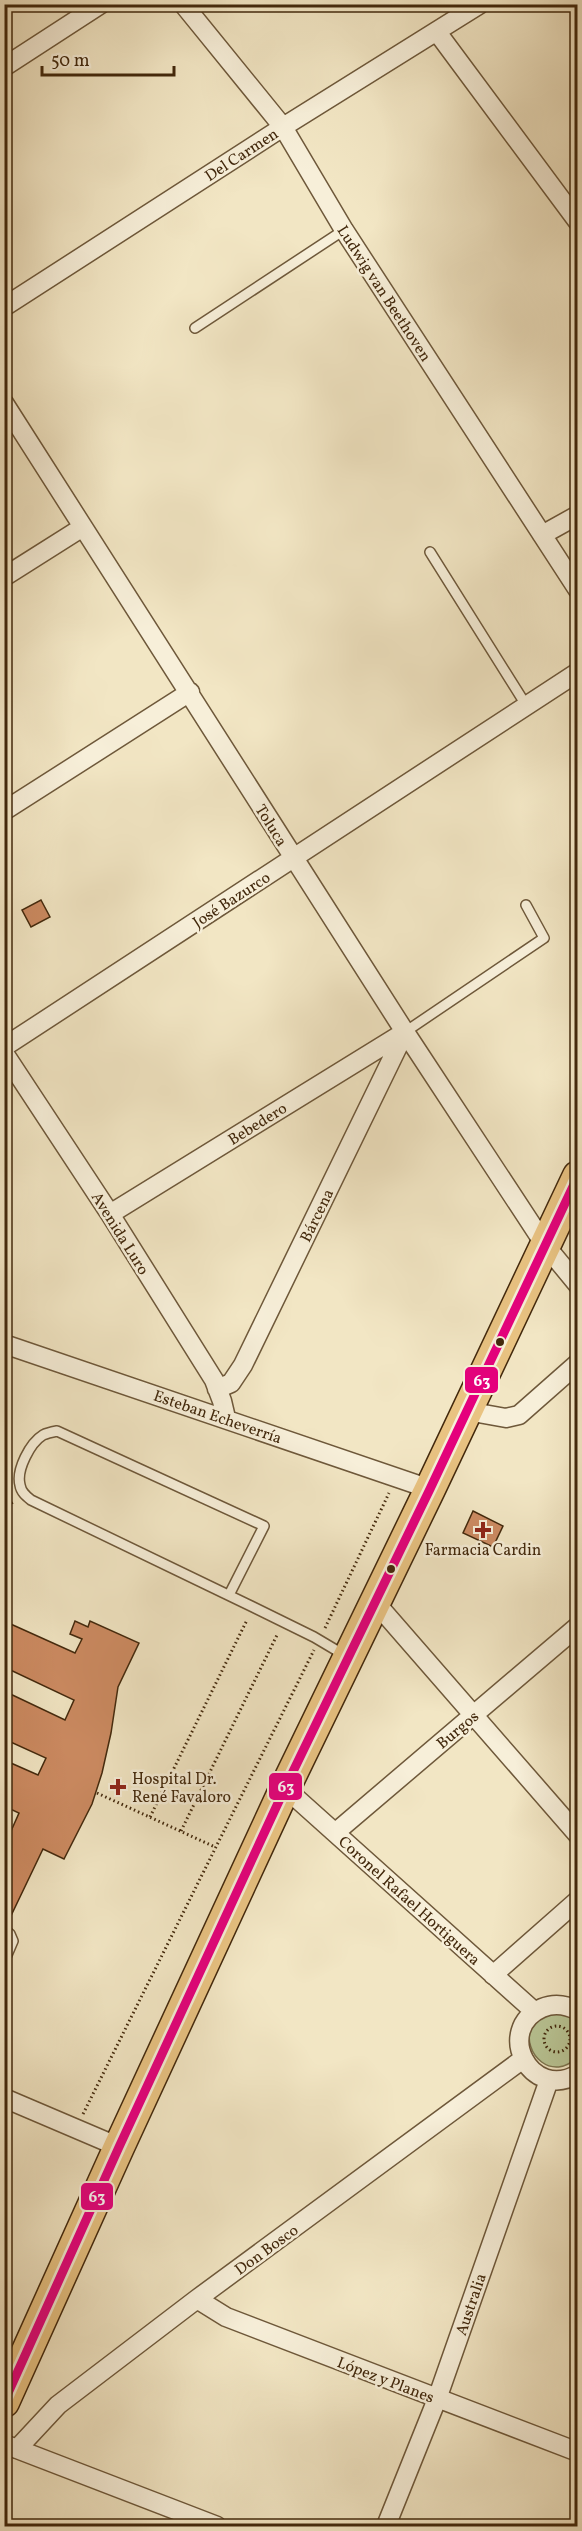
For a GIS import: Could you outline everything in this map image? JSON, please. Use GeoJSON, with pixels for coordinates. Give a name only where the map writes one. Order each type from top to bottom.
{"type":"FeatureCollection","features":[{"type":"Feature","properties":{"kind":"main road"},"geometry":{"type":"LineString","coordinates":[[8,2386],[285,1788],[578,1176]]}},
{"type":"Feature","properties":{"kind":"street"},"geometry":{"type":"LineString","coordinates":[[4,67],[101,4]]}},
{"type":"Feature","properties":{"kind":"street","name":"Ludwig van Beethoven"},"geometry":{"type":"LineString","coordinates":[[183,4],[283,127],[344,230],[578,590]]}},
{"type":"Feature","properties":{"kind":"street","name":"Del Carmen"},"geometry":{"type":"LineString","coordinates":[[4,307],[283,127],[480,4]]}},
{"type":"Feature","properties":{"kind":"street"},"geometry":{"type":"LineString","coordinates":[[437,32],[578,222]]}},
{"type":"Feature","properties":{"kind":"street","name":"Toluca"},"geometry":{"type":"LineString","coordinates":[[4,403],[405,1032],[545,1245],[578,1285]]}},
{"type":"Feature","properties":{"kind":"street"},"geometry":{"type":"LineString","coordinates":[[542,535],[578,515]]}},
{"type":"Feature","properties":{"kind":"street"},"geometry":{"type":"LineString","coordinates":[[4,577],[83,527]]}},
{"type":"Feature","properties":{"kind":"street","name":"José Bazurco"},"geometry":{"type":"LineString","coordinates":[[4,1047],[578,672]]}},
{"type":"Feature","properties":{"kind":"street"},"geometry":{"type":"LineString","coordinates":[[4,811],[190,692]]}},
{"type":"Feature","properties":{"kind":"street","name":"Bebedero"},"geometry":{"type":"LineString","coordinates":[[110,1214],[405,1032]]}},
{"type":"Feature","properties":{"kind":"street","name":"Bárcena"},"geometry":{"type":"LineString","coordinates":[[218,1389],[231,1383],[243,1365],[405,1032]]}},
{"type":"Feature","properties":{"kind":"street","name":"Avenida Luro"},"geometry":{"type":"LineString","coordinates":[[4,1053],[110,1214],[218,1389],[226,1418]]}},
{"type":"Feature","properties":{"kind":"street","name":"Esteban Echeverría"},"geometry":{"type":"LineString","coordinates":[[4,1344],[430,1489]]}},
{"type":"Feature","properties":{"kind":"street"},"geometry":{"type":"LineString","coordinates":[[466,1411],[506,1418],[519,1415],[578,1363]]}},
{"type":"Feature","properties":{"kind":"street"},"geometry":{"type":"LineString","coordinates":[[375,1602],[578,1835]]}},
{"type":"Feature","properties":{"kind":"street","name":"Burgos"},"geometry":{"type":"LineString","coordinates":[[336,1832],[578,1626]]}},
{"type":"Feature","properties":{"kind":"street","name":"Coronel Rafael Hortiguera"},"geometry":{"type":"LineString","coordinates":[[285,1788],[535,2012]]}},
{"type":"Feature","properties":{"kind":"street"},"geometry":{"type":"LineString","coordinates":[[493,1975],[578,1900]]}},
{"type":"Feature","properties":{"kind":"street"},"geometry":{"type":"LineString","coordinates":[[578,2011],[555,2005],[535,2012],[525,2023],[519,2041],[523,2060],[533,2072],[549,2080],[560,2080],[578,2074]]}},
{"type":"Feature","properties":{"kind":"street","name":"Don Bosco"},"geometry":{"type":"LineString","coordinates":[[11,2447],[58,2406],[197,2299],[523,2060]]}},
{"type":"Feature","properties":{"kind":"street","name":"Australia"},"geometry":{"type":"LineString","coordinates":[[386,2526],[437,2399],[549,2080]]}},
{"type":"Feature","properties":{"kind":"street"},"geometry":{"type":"LineString","coordinates":[[4,2098],[119,2147]]}},
{"type":"Feature","properties":{"kind":"street","name":"López y Planes"},"geometry":{"type":"LineString","coordinates":[[197,2299],[226,2317],[578,2452]]}},
{"type":"Feature","properties":{"kind":"street"},"geometry":{"type":"LineString","coordinates":[[11,2447],[217,2526]]}},
{"type":"Feature","properties":{"kind":"lane"},"geometry":{"type":"LineString","coordinates":[[195,328],[344,230]]}},
{"type":"Feature","properties":{"kind":"lane"},"geometry":{"type":"LineString","coordinates":[[430,552],[526,705]]}},
{"type":"Feature","properties":{"kind":"lane"},"geometry":{"type":"LineString","coordinates":[[405,1032],[544,938],[526,905]]}},
{"type":"Feature","properties":{"kind":"lane"},"geometry":{"type":"LineString","coordinates":[[229,1595],[264,1526],[57,1431],[44,1434],[34,1443],[25,1459],[19,1478],[20,1488],[31,1500],[253,1607],[284,1621],[348,1657]]}},
{"type":"Feature","properties":{"kind":"lane"},"geometry":{"type":"LineString","coordinates":[[4,1929],[13,1941],[4,1962]]}},
{"type":"Feature","properties":{"kind":"path"},"geometry":{"type":"LineString","coordinates":[[76,2129],[397,1478]]}},
{"type":"Feature","properties":{"kind":"path"},"geometry":{"type":"LineString","coordinates":[[150,1817],[253,1607]]}},
{"type":"Feature","properties":{"kind":"path"},"geometry":{"type":"LineString","coordinates":[[181,1831],[284,1621]]}},
{"type":"Feature","properties":{"kind":"path"},"geometry":{"type":"LineString","coordinates":[[97,1793],[215,1847]]}},
{"type":"Feature","properties":{"kind":"path"},"geometry":{"type":"LineString","coordinates":[[551,2027],[562,2027],[569,2033],[568,2046],[561,2052],[550,2051],[544,2042],[544,2036],[551,2027]]}},
{"type":"Feature","properties":{"kind":"green space"},"geometry":{"type":"Polygon","coordinates":[[[551,2010],[577,2019],[577,2057],[559,2067],[542,2062],[535,2055],[529,2036],[531,2025],[551,2010]]]}},
{"type":"Feature","properties":{"kind":"building"},"geometry":{"type":"Polygon","coordinates":[[[41,900],[50,917],[31,927],[22,910],[41,900]]]}},
{"type":"Feature","properties":{"kind":"building","name":"Farmacia Cardin"},"geometry":{"type":"Polygon","coordinates":[[[473,1511],[503,1526],[493,1547],[463,1533],[473,1511]]]}},
{"type":"Feature","properties":{"kind":"building"},"geometry":{"type":"Polygon","coordinates":[[[4,1621],[75,1653],[82,1639],[70,1634],[75,1621],[88,1627],[90,1621],[139,1643],[118,1687],[111,1733],[92,1804],[64,1859],[43,1849],[8,1922],[4,1920],[4,1828],[11,1831],[19,1813],[4,1806],[4,1760],[38,1775],[46,1758],[4,1739],[4,1691],[65,1720],[74,1700],[4,1667],[4,1621]]]}},
{"type":"Feature","properties":{"kind":"transit line","name":"63"},"geometry":{"type":"LineString","coordinates":[[4,2402],[285,1788],[578,1176]]}},
{"type":"Feature","properties":{"kind":"place","name":"Farmacia Cardin"},"geometry":{"type":"Point","coordinates":[483,1530]}},
{"type":"Feature","properties":{"kind":"place","name":"Hospital Dr. René Favaloro"},"geometry":{"type":"Point","coordinates":[118,1787]}}]}
